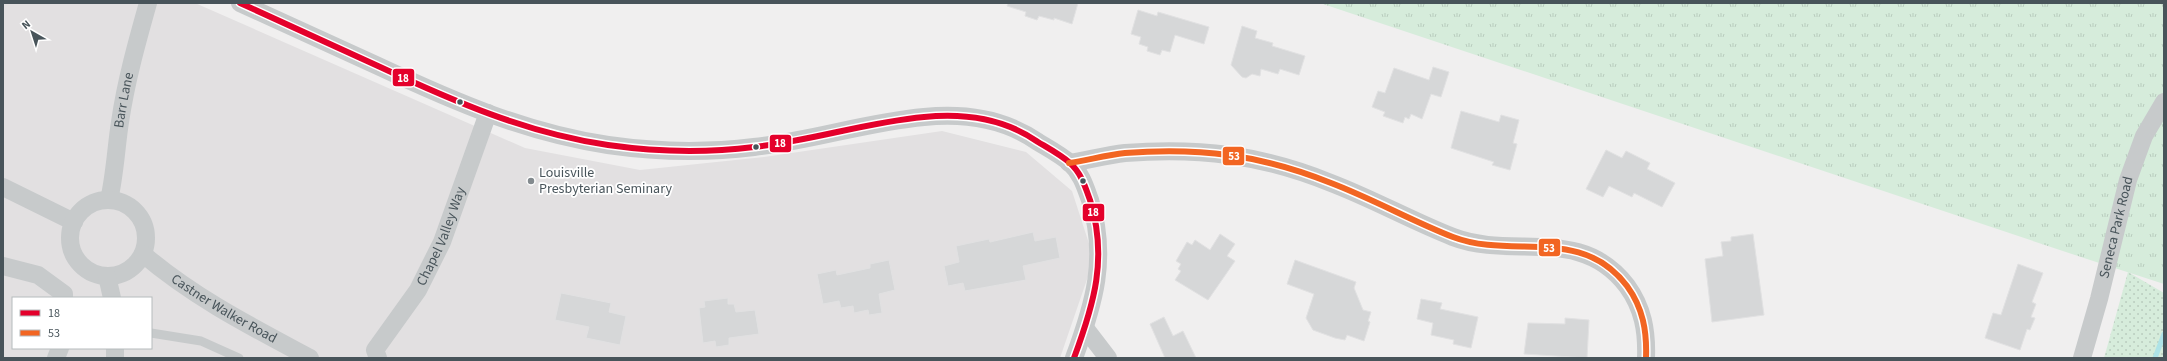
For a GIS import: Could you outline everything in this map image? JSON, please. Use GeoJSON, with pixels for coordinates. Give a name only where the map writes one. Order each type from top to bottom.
{"type":"FeatureCollection","features":[{"type":"Feature","properties":{"kind":"street","name":"Barr Lane"},"geometry":{"type":"LineString","coordinates":[[109,200],[115,173],[120,122],[133,56],[148,3]]}},
{"type":"Feature","properties":{"kind":"street"},"geometry":{"type":"LineString","coordinates":[[240,3],[460,104],[525,127],[561,136],[609,145],[670,152],[715,151],[756,147],[924,116],[974,117],[1005,124],[1022,131],[1070,163],[1083,180],[1098,228],[1100,259],[1097,284],[1085,328],[1074,358]]}},
{"type":"Feature","properties":{"kind":"street","name":"Seneca Park Road"},"geometry":{"type":"LineString","coordinates":[[2082,358],[2099,299],[2128,180],[2144,136],[2164,102]]}},
{"type":"Feature","properties":{"kind":"street","name":"Chapel Valley Way"},"geometry":{"type":"LineString","coordinates":[[377,354],[418,290],[442,242],[488,113]]}},
{"type":"Feature","properties":{"kind":"street"},"geometry":{"type":"LineString","coordinates":[[1070,163],[1124,153],[1184,150],[1217,152],[1265,161],[1304,172],[1455,237],[1482,244],[1561,248],[1588,254],[1612,269],[1620,277],[1636,300],[1645,325],[1646,358]]}},
{"type":"Feature","properties":{"kind":"street"},"geometry":{"type":"LineString","coordinates":[[3,186],[74,222]]}},
{"type":"Feature","properties":{"kind":"street"},"geometry":{"type":"LineString","coordinates":[[109,200],[120,201],[130,206],[143,222],[146,233],[143,254],[128,270],[108,276],[92,272],[79,263],[73,253],[70,243],[70,232],[80,212],[98,201],[109,200]]}},
{"type":"Feature","properties":{"kind":"street","name":"Castner Walker Road"},"geometry":{"type":"LineString","coordinates":[[143,254],[159,268],[226,312],[310,358]]}},
{"type":"Feature","properties":{"kind":"street"},"geometry":{"type":"LineString","coordinates":[[3,266],[38,275],[64,294],[64,297]]}},
{"type":"Feature","properties":{"kind":"street"},"geometry":{"type":"LineString","coordinates":[[108,276],[112,297]]}},
{"type":"Feature","properties":{"kind":"street"},"geometry":{"type":"LineString","coordinates":[[1085,328],[1108,358]]}},
{"type":"Feature","properties":{"kind":"lane"},"geometry":{"type":"LineString","coordinates":[[152,333],[201,341],[239,358]]}},
{"type":"Feature","properties":{"kind":"shaded area","name":"Louisville Presbyterian Seminary"},"geometry":{"type":"Polygon","coordinates":[[[3,3],[195,3],[525,148],[640,170],[764,157],[942,131],[1026,152],[1072,191],[1094,259],[1060,358],[3,358],[3,3]]]}},
{"type":"Feature","properties":{"kind":"green space"},"geometry":{"type":"Polygon","coordinates":[[[1320,3],[2164,3],[2164,284],[2087,259],[1320,3]]]}},
{"type":"Feature","properties":{"kind":"green space"},"geometry":{"type":"Polygon","coordinates":[[[2128,272],[2164,293],[2164,358],[2104,358],[2128,272]]]}},
{"type":"Feature","properties":{"kind":"building"},"geometry":{"type":"Polygon","coordinates":[[[1008,3],[1078,3],[1072,24],[1054,18],[1054,20],[1039,16],[1037,20],[1025,16],[1026,12],[1007,6],[1008,3]]]}},
{"type":"Feature","properties":{"kind":"building"},"geometry":{"type":"Polygon","coordinates":[[[1138,10],[1157,16],[1158,12],[1209,27],[1204,44],[1175,35],[1170,52],[1162,50],[1160,55],[1147,51],[1148,47],[1139,44],[1141,37],[1131,34],[1138,10]]]}},
{"type":"Feature","properties":{"kind":"building"},"geometry":{"type":"Polygon","coordinates":[[[1242,26],[1257,31],[1255,38],[1273,43],[1272,46],[1305,56],[1299,75],[1280,69],[1278,74],[1261,69],[1260,76],[1252,74],[1246,78],[1242,77],[1231,65],[1242,26]]]}},
{"type":"Feature","properties":{"kind":"building"},"geometry":{"type":"Polygon","coordinates":[[[1433,67],[1449,72],[1441,97],[1431,94],[1422,119],[1411,114],[1409,119],[1405,117],[1403,123],[1383,116],[1385,112],[1372,107],[1378,91],[1385,93],[1394,68],[1429,80],[1433,67]]]}},
{"type":"Feature","properties":{"kind":"building"},"geometry":{"type":"Polygon","coordinates":[[[1461,111],[1499,122],[1501,115],[1519,120],[1513,143],[1517,144],[1510,170],[1492,165],[1494,162],[1451,148],[1461,111]]]}},
{"type":"Feature","properties":{"kind":"building"},"geometry":{"type":"Polygon","coordinates":[[[1606,150],[1622,158],[1626,151],[1650,163],[1647,169],[1675,183],[1662,207],[1634,193],[1632,197],[1609,186],[1603,197],[1586,189],[1606,150]]]}},
{"type":"Feature","properties":{"kind":"building"},"geometry":{"type":"Polygon","coordinates":[[[1033,232],[1035,241],[1056,237],[1060,258],[1023,266],[1026,280],[965,291],[963,283],[948,286],[944,266],[959,262],[956,246],[989,239],[990,242],[1033,232]]]}},
{"type":"Feature","properties":{"kind":"building"},"geometry":{"type":"Polygon","coordinates":[[[1220,234],[1235,244],[1227,256],[1235,261],[1208,300],[1175,280],[1181,271],[1178,269],[1181,264],[1176,261],[1187,242],[1192,245],[1195,240],[1210,250],[1220,234]]]}},
{"type":"Feature","properties":{"kind":"building"},"geometry":{"type":"Polygon","coordinates":[[[1753,234],[1764,315],[1712,322],[1705,259],[1723,256],[1721,242],[1731,241],[1731,237],[1753,234]]]}},
{"type":"Feature","properties":{"kind":"building"},"geometry":{"type":"Polygon","coordinates":[[[889,260],[895,290],[879,294],[882,313],[869,315],[868,310],[854,313],[853,306],[841,308],[839,301],[823,304],[817,274],[836,270],[837,275],[870,268],[870,264],[889,260]]]}},
{"type":"Feature","properties":{"kind":"building"},"geometry":{"type":"Polygon","coordinates":[[[1295,260],[1356,282],[1354,288],[1363,310],[1371,312],[1368,321],[1370,322],[1364,341],[1347,335],[1345,340],[1335,338],[1313,330],[1306,318],[1314,294],[1287,284],[1295,260]]]}},
{"type":"Feature","properties":{"kind":"building"},"geometry":{"type":"Polygon","coordinates":[[[2018,264],[2043,273],[2032,302],[2036,304],[2031,317],[2035,318],[2030,330],[2027,329],[2020,350],[1985,338],[1993,313],[2001,315],[2018,264]]]}},
{"type":"Feature","properties":{"kind":"building"},"geometry":{"type":"Polygon","coordinates":[[[561,293],[611,303],[609,312],[626,316],[620,345],[586,338],[589,327],[555,320],[561,293]]]}},
{"type":"Feature","properties":{"kind":"building"},"geometry":{"type":"Polygon","coordinates":[[[728,298],[728,304],[734,304],[736,312],[755,310],[759,334],[729,338],[729,345],[716,347],[715,341],[703,343],[699,308],[705,307],[704,301],[728,298]]]}},
{"type":"Feature","properties":{"kind":"building"},"geometry":{"type":"Polygon","coordinates":[[[1421,299],[1442,303],[1440,309],[1478,317],[1471,348],[1453,344],[1454,340],[1431,335],[1433,323],[1417,319],[1421,299]]]}},
{"type":"Feature","properties":{"kind":"building"},"geometry":{"type":"Polygon","coordinates":[[[1164,317],[1173,336],[1183,331],[1196,358],[1165,358],[1150,324],[1164,317]]]}},
{"type":"Feature","properties":{"kind":"building"},"geometry":{"type":"Polygon","coordinates":[[[1565,318],[1589,320],[1587,358],[1524,354],[1528,323],[1565,324],[1565,318]]]}},
{"type":"Feature","properties":{"kind":"waterway"},"geometry":{"type":"LineString","coordinates":[[2155,358],[2164,334]]}},
{"type":"Feature","properties":{"kind":"transit line","name":"18"},"geometry":{"type":"LineString","coordinates":[[240,3],[434,91],[490,114],[548,133],[608,145],[681,151],[736,149],[775,144],[903,119],[939,116],[984,119],[1012,128],[1050,149],[1070,163],[1080,175],[1090,200],[1098,242],[1098,261],[1093,300],[1074,358]]}},
{"type":"Feature","properties":{"kind":"transit line","name":"53"},"geometry":{"type":"LineString","coordinates":[[1069,163],[1118,154],[1152,151],[1205,152],[1230,155],[1305,173],[1362,196],[1453,237],[1476,243],[1499,246],[1545,247],[1568,250],[1589,256],[1609,267],[1627,286],[1632,294],[1640,311],[1645,329],[1646,358]]}},
{"type":"Feature","properties":{"kind":"place","name":"Louisville Presbyterian Seminary"},"geometry":{"type":"Point","coordinates":[531,181]}}]}
